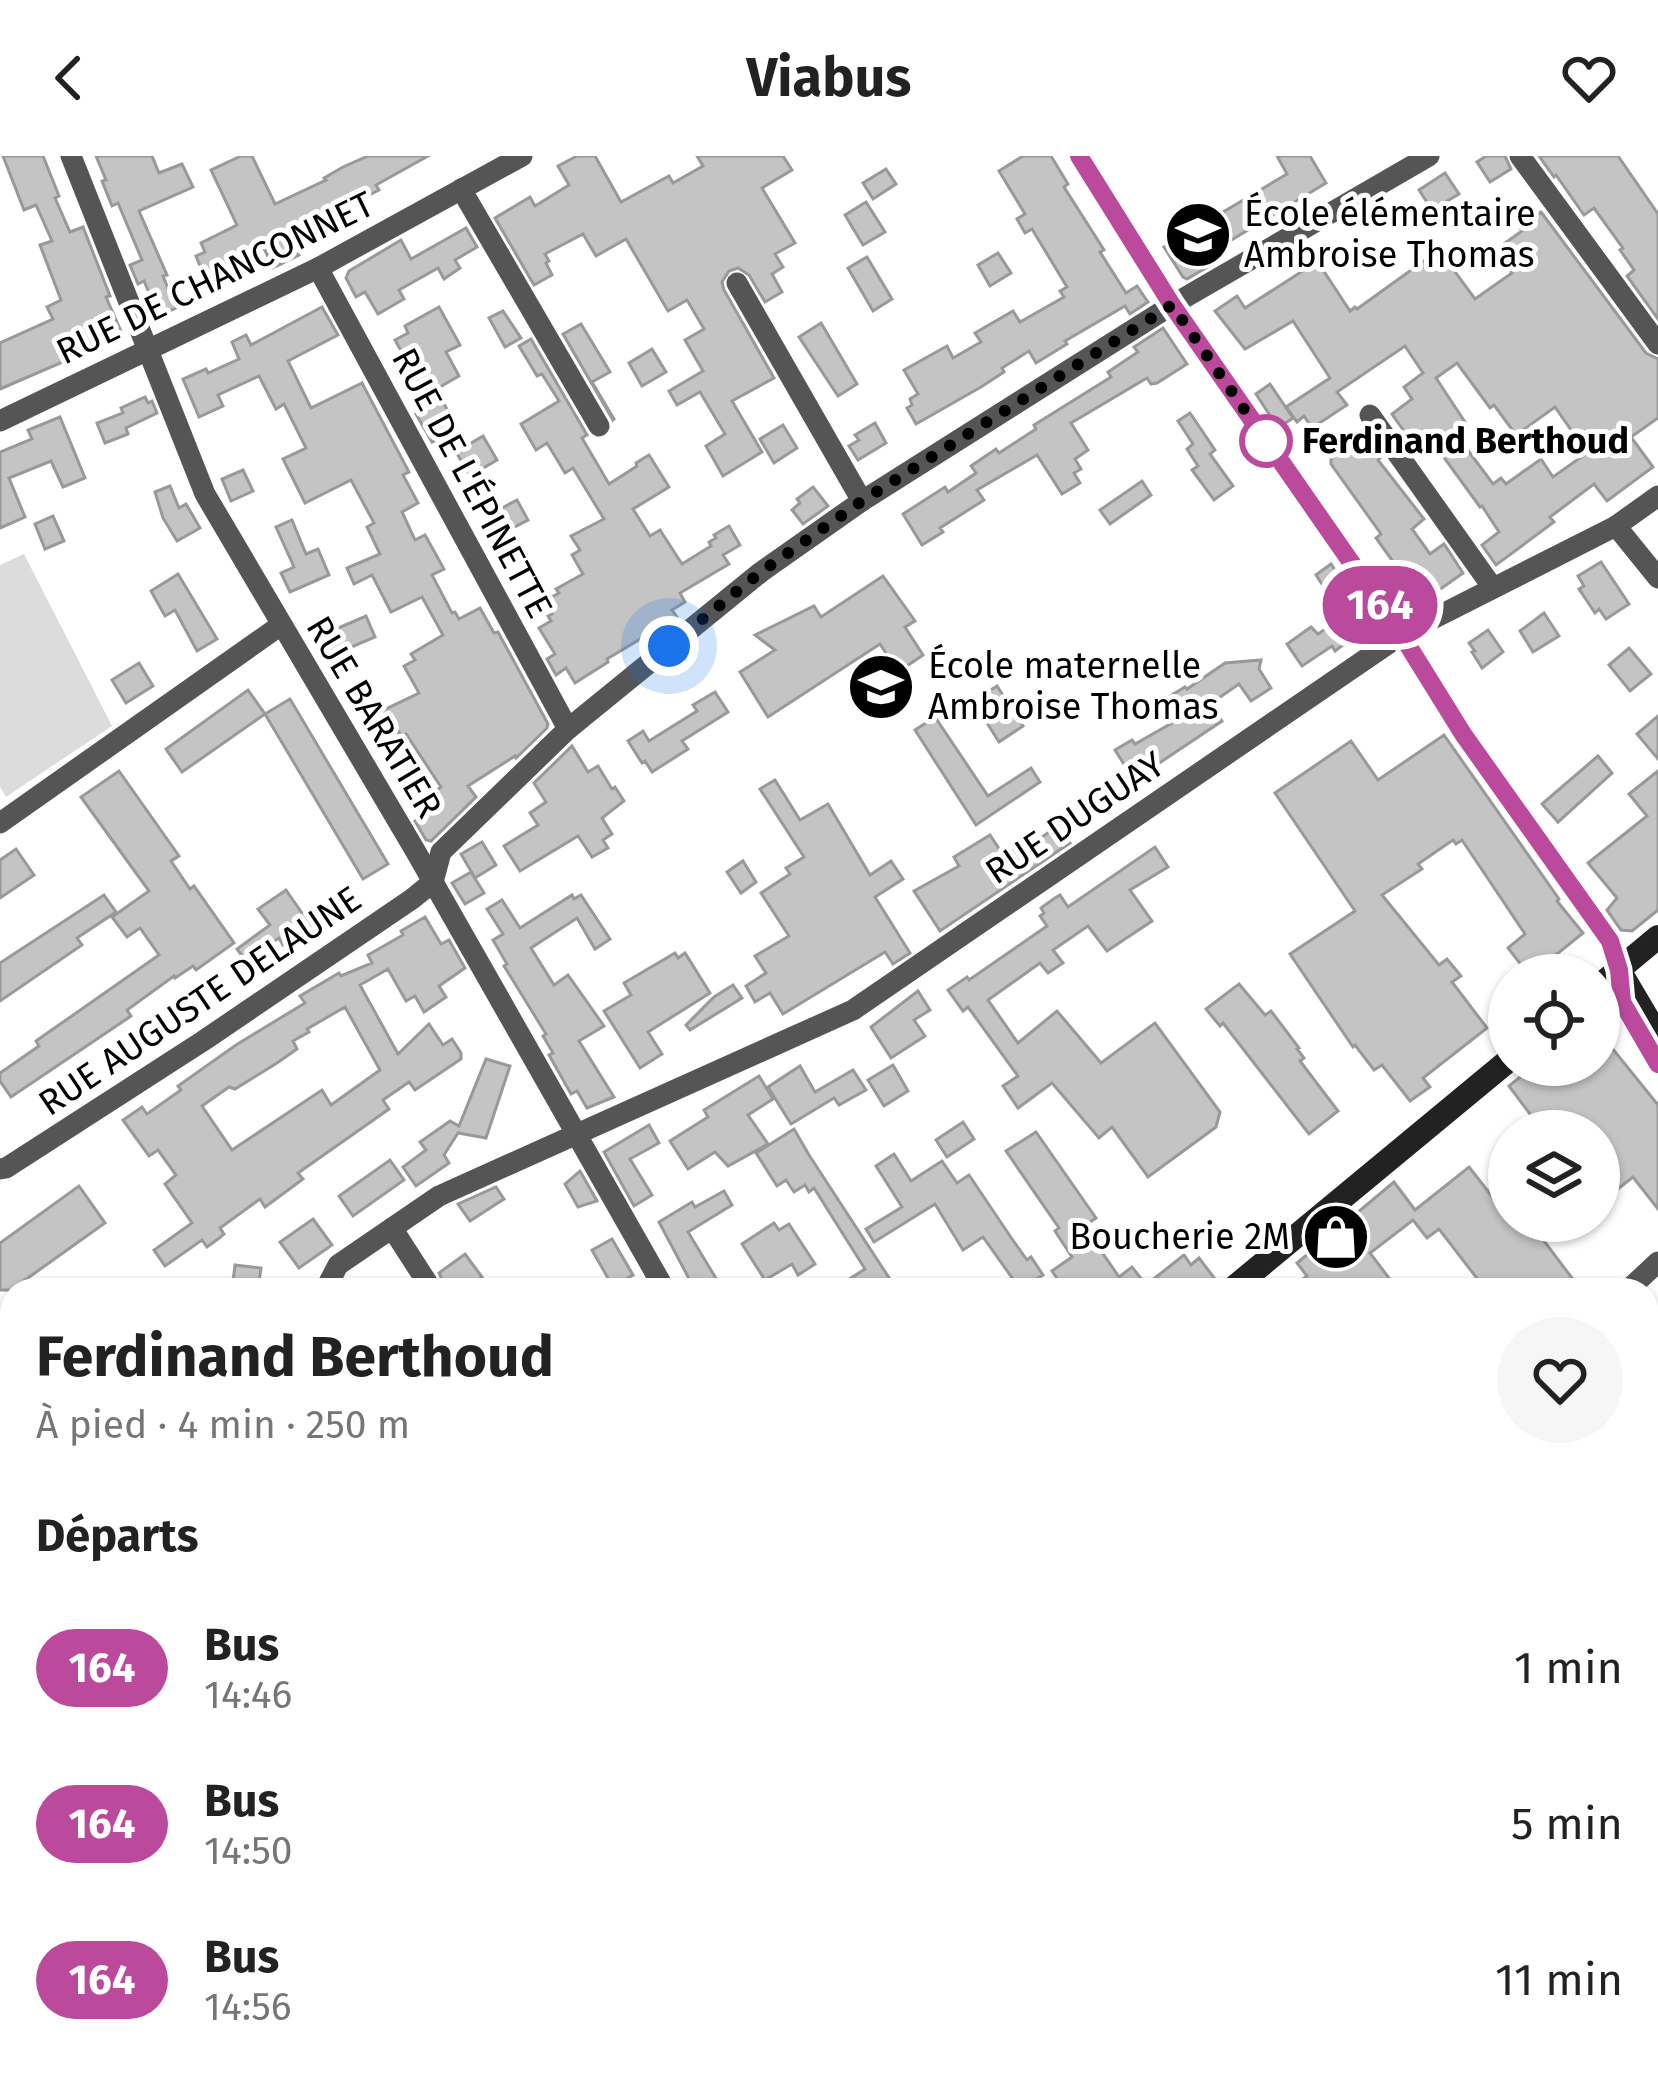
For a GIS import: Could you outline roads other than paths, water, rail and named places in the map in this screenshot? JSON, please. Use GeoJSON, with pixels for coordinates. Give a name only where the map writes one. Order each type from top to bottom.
{"type":"FeatureCollection","features":[{"type":"Feature","properties":{"kind":"street","name":"RUE BARATIER"},"geometry":{"type":"LineString","coordinates":[[70,156],[205,494],[658,1278]]}},
{"type":"Feature","properties":{"kind":"street","name":"RUE DE CHANCONNET"},"geometry":{"type":"LineString","coordinates":[[0,422],[318,268],[522,156]]}},
{"type":"Feature","properties":{"kind":"street"},"geometry":{"type":"LineString","coordinates":[[1079,156],[1172,305],[1401,634],[1463,734],[1610,941],[1610,954]]}},
{"type":"Feature","properties":{"kind":"street"},"geometry":{"type":"LineString","coordinates":[[433,882],[440,851],[568,729],[761,572],[862,501],[1172,305],[1430,156]]}},
{"type":"Feature","properties":{"kind":"street"},"geometry":{"type":"LineString","coordinates":[[1520,156],[1658,344]]}},
{"type":"Feature","properties":{"kind":"street"},"geometry":{"type":"LineString","coordinates":[[461,189],[599,426]]}},
{"type":"Feature","properties":{"kind":"street","name":"RUE DE L'ÉPINETTE"},"geometry":{"type":"LineString","coordinates":[[318,268],[568,729]]}},
{"type":"Feature","properties":{"kind":"street"},"geometry":{"type":"LineString","coordinates":[[737,283],[862,501]]}},
{"type":"Feature","properties":{"kind":"street"},"geometry":{"type":"LineString","coordinates":[[1370,416],[1493,588]]}},
{"type":"Feature","properties":{"kind":"street","name":"RUE DUGUAY"},"geometry":{"type":"LineString","coordinates":[[331,1278],[338,1265],[439,1196],[853,1010],[1401,634],[1616,526],[1658,496]]}},
{"type":"Feature","properties":{"kind":"street"},"geometry":{"type":"LineString","coordinates":[[1616,526],[1658,578]]}},
{"type":"Feature","properties":{"kind":"street"},"geometry":{"type":"LineString","coordinates":[[0,823],[281,625]]}},
{"type":"Feature","properties":{"kind":"street","name":"RUE AUGUSTE DELAUNE"},"geometry":{"type":"LineString","coordinates":[[0,1169],[203,1042],[433,882]]}},
{"type":"Feature","properties":{"kind":"street"},"geometry":{"type":"LineString","coordinates":[[1620,969],[1658,937]]}},
{"type":"Feature","properties":{"kind":"street"},"geometry":{"type":"LineString","coordinates":[[1620,991],[1658,1036]]}},
{"type":"Feature","properties":{"kind":"street"},"geometry":{"type":"LineString","coordinates":[[1246,1278],[1488,1077]]}},
{"type":"Feature","properties":{"kind":"street"},"geometry":{"type":"LineString","coordinates":[[392,1228],[424,1278]]}},
{"type":"Feature","properties":{"kind":"place","name":"École élémentaire Ambroise Thomas"},"geometry":{"type":"Point","coordinates":[1198,235]}},
{"type":"Feature","properties":{"kind":"place","name":"Ferdinand Berthoud"},"geometry":{"type":"Point","coordinates":[1266,441]}},
{"type":"Feature","properties":{"kind":"place","name":"École maternelle Ambroise Thomas"},"geometry":{"type":"Point","coordinates":[881,687]}},
{"type":"Feature","properties":{"kind":"place","name":"Boucherie 2M"},"geometry":{"type":"Point","coordinates":[1336,1237]}}]}
